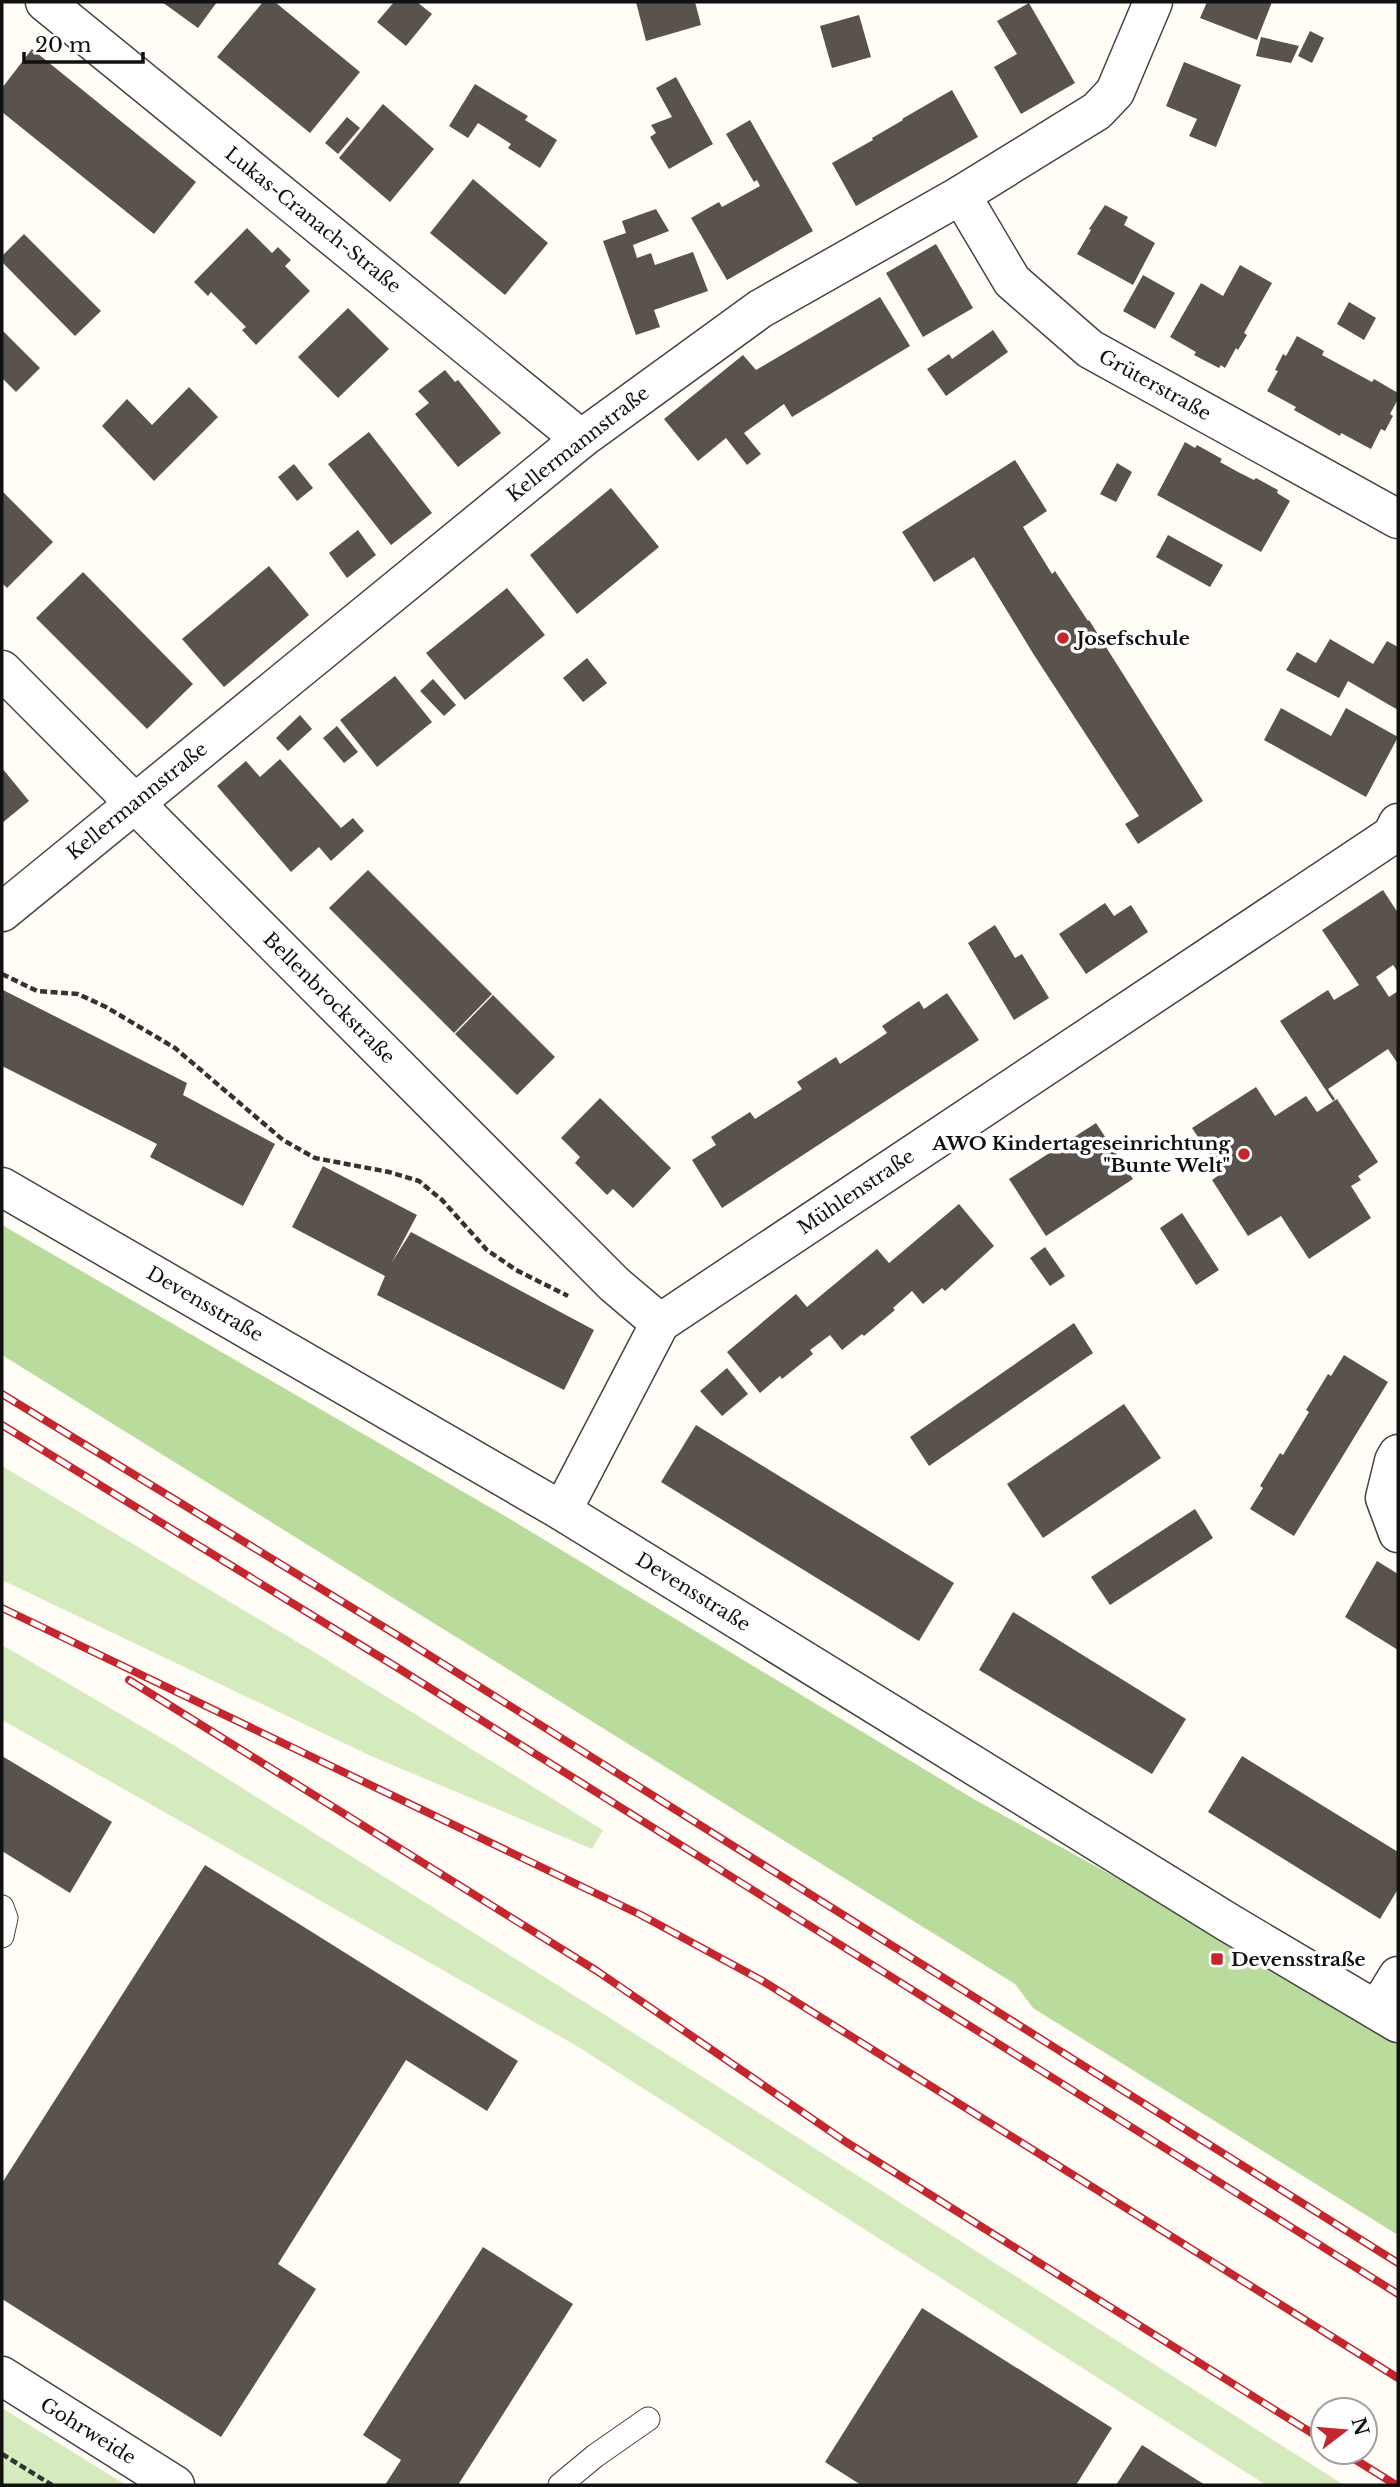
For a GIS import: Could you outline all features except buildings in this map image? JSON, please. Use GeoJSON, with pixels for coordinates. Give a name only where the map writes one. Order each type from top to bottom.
{"type":"FeatureCollection","features":[{"type":"Feature","properties":{"kind":"street","name":"Lukas-Cranach-Straße"},"geometry":{"type":"LineString","coordinates":[[45,2],[581,439]]}},
{"type":"Feature","properties":{"kind":"street","name":"Kellermannstraße"},"geometry":{"type":"LineString","coordinates":[[2,912],[581,439],[760,309],[961,195],[1097,111],[1115,92],[1153,2]]}},
{"type":"Feature","properties":{"kind":"street","name":"Grüterstraße"},"geometry":{"type":"LineString","coordinates":[[961,195],[1012,281],[1090,349],[1398,519]]}},
{"type":"Feature","properties":{"kind":"street","name":"Bellenbrockstraße"},"geometry":{"type":"LineString","coordinates":[[2,670],[614,1284],[660,1323]]}},
{"type":"Feature","properties":{"kind":"street","name":"Mühlenstraße"},"geometry":{"type":"LineString","coordinates":[[562,1511],[660,1323],[1392,835],[1398,823]]}},
{"type":"Feature","properties":{"kind":"street","name":"Devensstraße"},"geometry":{"type":"LineString","coordinates":[[2,1187],[562,1511],[1229,1923],[1388,2016],[1398,1976]]}},
{"type":"Feature","properties":{"kind":"street"},"geometry":{"type":"LineString","coordinates":[[1398,1454],[1385,1498],[1398,1533]]}},
{"type":"Feature","properties":{"kind":"street","name":"Gohrweide"},"geometry":{"type":"LineString","coordinates":[[2,2376],[175,2485]]}},
{"type":"Feature","properties":{"kind":"lane"},"geometry":{"type":"LineString","coordinates":[[2,1907],[6,1918],[2,1936]]}},
{"type":"Feature","properties":{"kind":"lane"},"geometry":{"type":"LineString","coordinates":[[560,2485],[595,2456],[648,2419]]}},
{"type":"Feature","properties":{"kind":"path"},"geometry":{"type":"LineString","coordinates":[[2,974],[37,991],[78,994],[106,1007],[175,1048],[283,1140],[315,1158],[419,1181],[442,1200],[487,1250],[516,1270],[564,1295],[581,1298],[614,1284]]}},
{"type":"Feature","properties":{"kind":"path"},"geometry":{"type":"LineString","coordinates":[[2,2454],[52,2485]]}},
{"type":"Feature","properties":{"kind":"green space"},"geometry":{"type":"Polygon","coordinates":[[[2,1225],[505,1516],[972,1798],[1398,2033],[1398,2235],[1033,2008],[1015,1984],[2,1355],[2,1225]]]}},
{"type":"Feature","properties":{"kind":"green space"},"geometry":{"type":"Polygon","coordinates":[[[2,1466],[319,1655],[603,1830],[592,1849],[371,1756],[2,1580],[2,1466]]]}},
{"type":"Feature","properties":{"kind":"green space"},"geometry":{"type":"Polygon","coordinates":[[[2,1645],[175,1746],[602,2013],[1309,2463],[1309,2466],[1314,2466],[1344,2485],[1266,2485],[575,2045],[2,1720],[2,1645]]]}},
{"type":"Feature","properties":{"kind":"green space"},"geometry":{"type":"Polygon","coordinates":[[[2,2408],[126,2485],[2,2485],[2,2408]]]}},
{"type":"Feature","properties":{"kind":"railway"},"geometry":{"type":"LineString","coordinates":[[2,1394],[405,1640],[1398,2263]]}},
{"type":"Feature","properties":{"kind":"railway"},"geometry":{"type":"LineString","coordinates":[[2,1425],[390,1663],[1398,2294]]}},
{"type":"Feature","properties":{"kind":"railway"},"geometry":{"type":"LineString","coordinates":[[2,1608],[641,1915],[761,1980],[1398,2378]]}},
{"type":"Feature","properties":{"kind":"railway"},"geometry":{"type":"LineString","coordinates":[[129,1680],[597,1971],[846,2142],[1309,2431]]}},
{"type":"Feature","properties":{"kind":"railway"},"geometry":{"type":"LineString","coordinates":[[1365,2466],[1396,2485]]}},
{"type":"Feature","properties":{"kind":"place","name":"Josefschule"},"geometry":{"type":"Point","coordinates":[1063,638]}},
{"type":"Feature","properties":{"kind":"place","name":"AWO Kindertageseinrichtung \"Bunte Welt\""},"geometry":{"type":"Point","coordinates":[1244,1154]}},
{"type":"Feature","properties":{"kind":"place","name":"Devensstraße"},"geometry":{"type":"Point","coordinates":[1217,1959]}}]}
